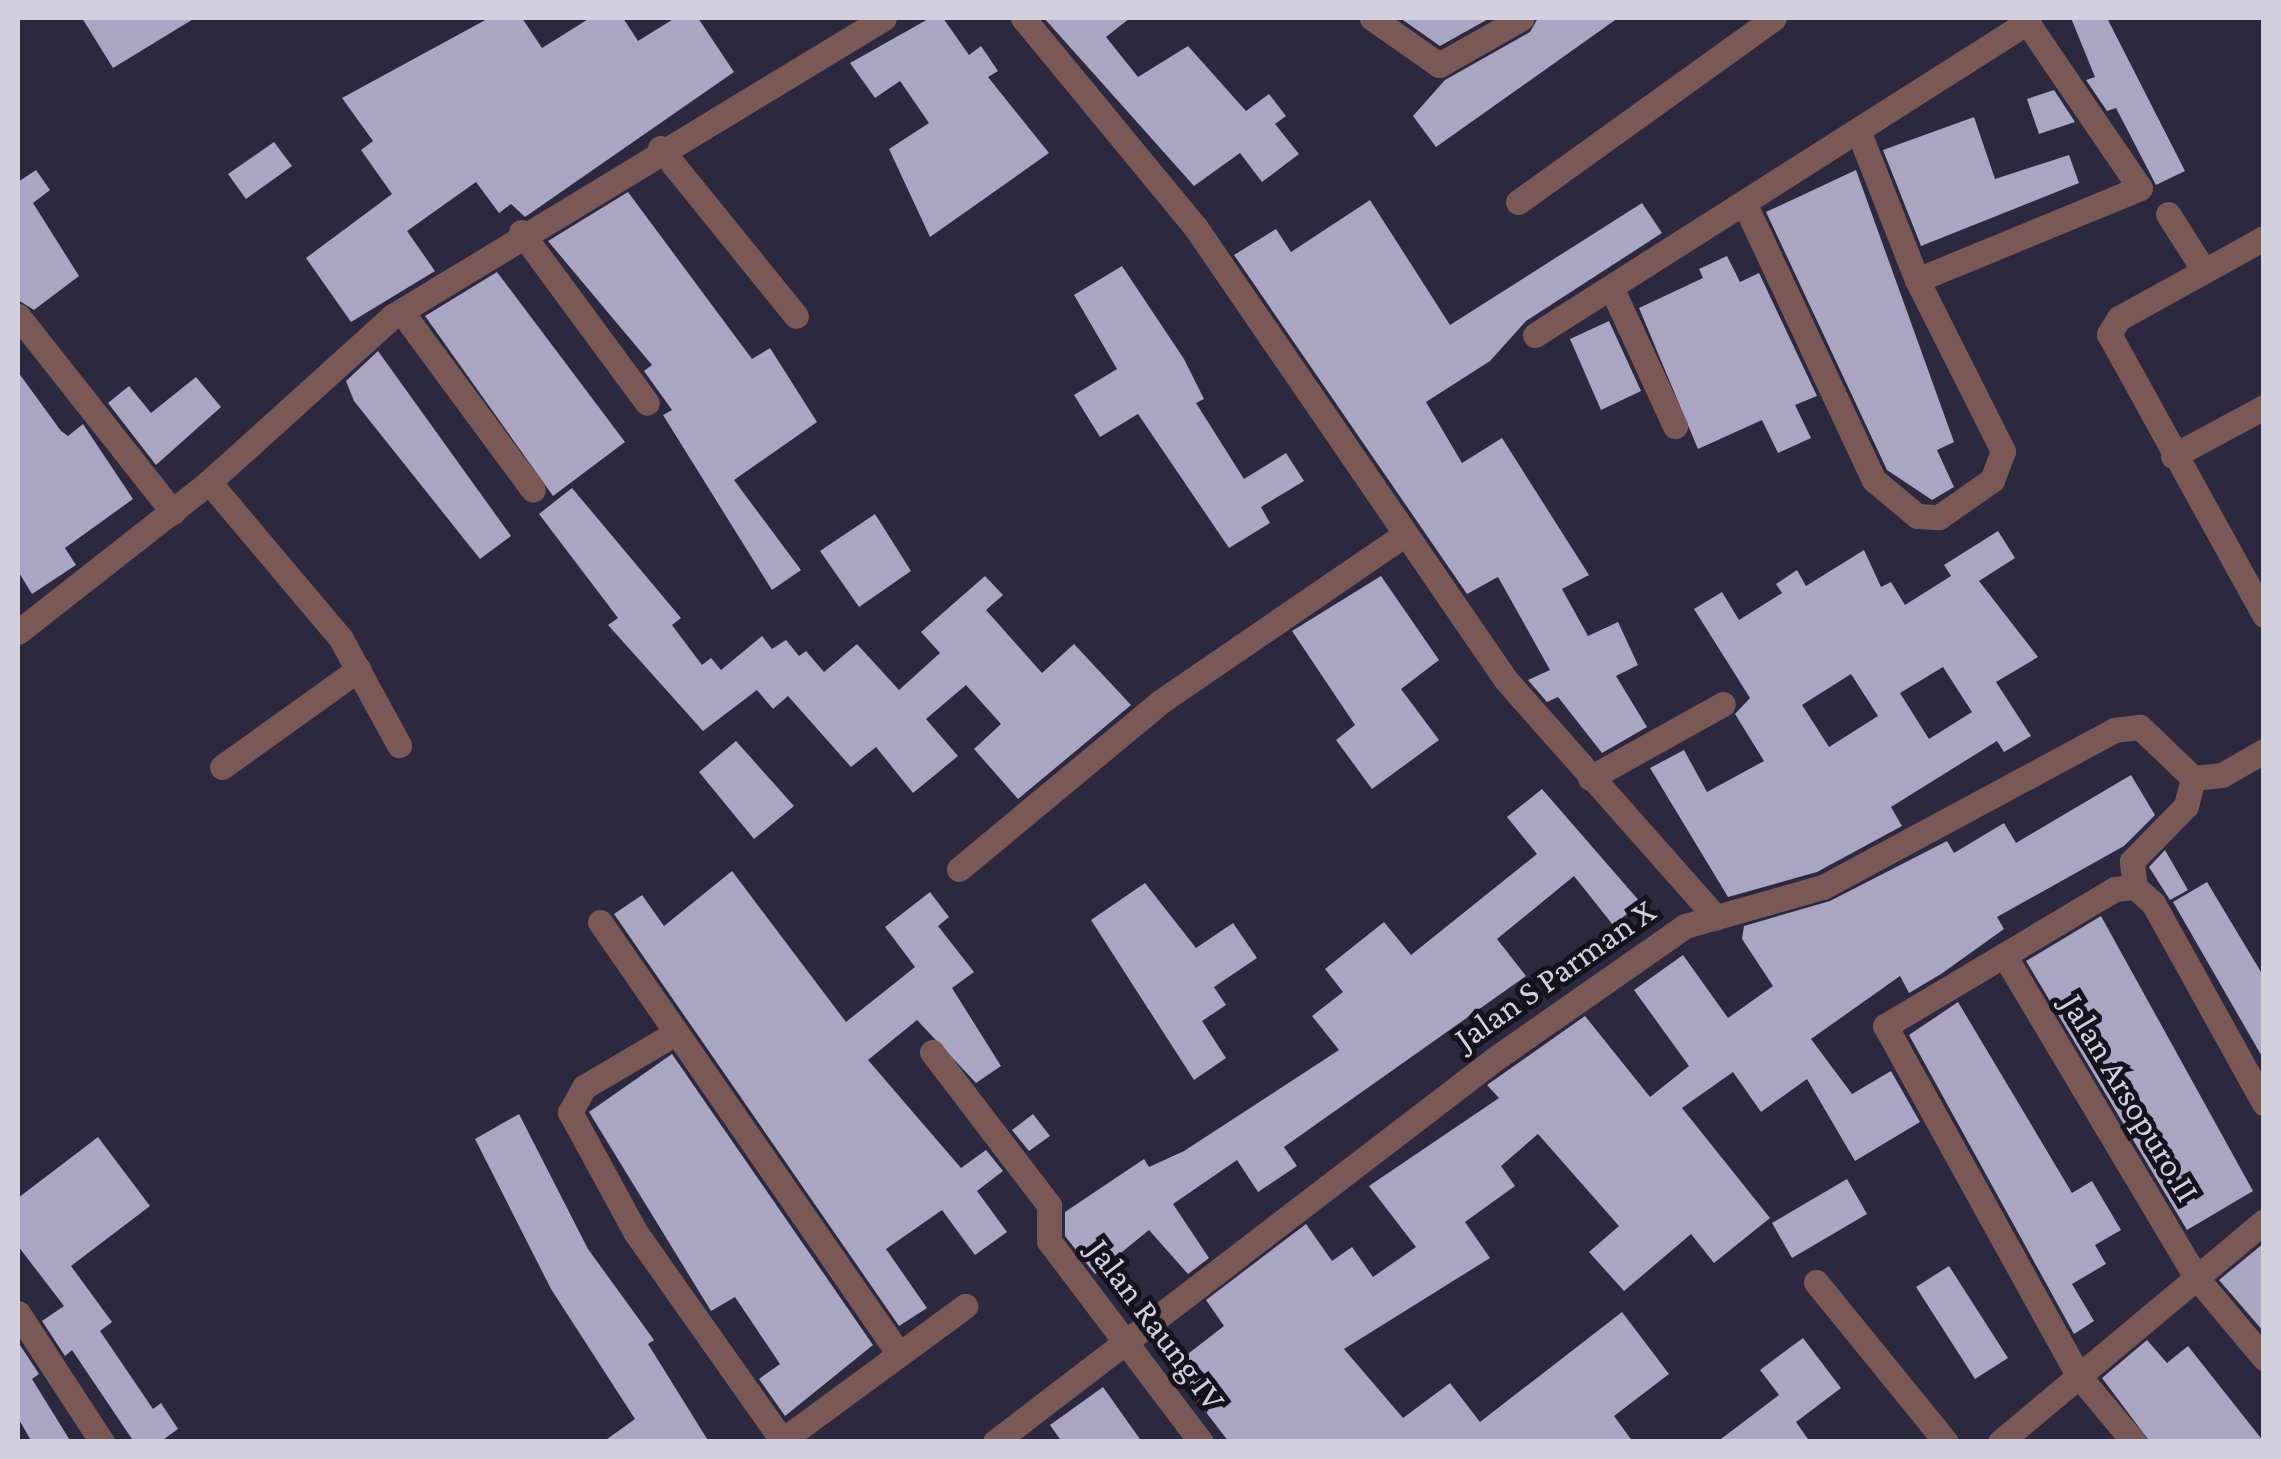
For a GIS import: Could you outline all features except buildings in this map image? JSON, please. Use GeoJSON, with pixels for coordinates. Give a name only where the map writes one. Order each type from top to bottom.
{"type":"FeatureCollection","features":[{"type":"Feature","properties":{"kind":"street"},"geometry":{"type":"LineString","coordinates":[[18,632],[209,482],[401,312],[521,232],[884,18]]}},
{"type":"Feature","properties":{"kind":"street"},"geometry":{"type":"LineString","coordinates":[[1023,18],[1196,228],[1402,536],[1590,778],[1716,917]]}},
{"type":"Feature","properties":{"kind":"street"},"geometry":{"type":"LineString","coordinates":[[1372,18],[1439,66],[1522,18]]}},
{"type":"Feature","properties":{"kind":"street"},"geometry":{"type":"LineString","coordinates":[[1518,202],[1774,18]]}},
{"type":"Feature","properties":{"kind":"street"},"geometry":{"type":"LineString","coordinates":[[1536,335],[1746,208],[2027,19],[2140,188],[1917,280]]}},
{"type":"Feature","properties":{"kind":"street"},"geometry":{"type":"LineString","coordinates":[[1746,208],[1874,480],[1928,520],[1992,480],[2004,458],[1917,280],[1858,132]]}},
{"type":"Feature","properties":{"kind":"street"},"geometry":{"type":"LineString","coordinates":[[660,148],[796,316]]}},
{"type":"Feature","properties":{"kind":"street"},"geometry":{"type":"LineString","coordinates":[[2168,214],[2203,269]]}},
{"type":"Feature","properties":{"kind":"street"},"geometry":{"type":"LineString","coordinates":[[521,232],[648,403]]}},
{"type":"Feature","properties":{"kind":"street"},"geometry":{"type":"LineString","coordinates":[[2264,238],[2119,318],[2109,334],[2173,456],[2255,580],[2264,615]]}},
{"type":"Feature","properties":{"kind":"street"},"geometry":{"type":"LineString","coordinates":[[1612,289],[1675,426]]}},
{"type":"Feature","properties":{"kind":"street"},"geometry":{"type":"LineString","coordinates":[[401,312],[532,490]]}},
{"type":"Feature","properties":{"kind":"street"},"geometry":{"type":"LineString","coordinates":[[18,316],[173,512]]}},
{"type":"Feature","properties":{"kind":"street"},"geometry":{"type":"LineString","coordinates":[[2173,456],[2264,407]]}},
{"type":"Feature","properties":{"kind":"street"},"geometry":{"type":"LineString","coordinates":[[209,482],[359,668],[398,745]]}},
{"type":"Feature","properties":{"kind":"street"},"geometry":{"type":"LineString","coordinates":[[959,869],[1160,702],[1402,536]]}},
{"type":"Feature","properties":{"kind":"street"},"geometry":{"type":"LineString","coordinates":[[222,767],[359,668]]}},
{"type":"Feature","properties":{"kind":"street"},"geometry":{"type":"LineString","coordinates":[[1590,778],[1722,704]]}},
{"type":"Feature","properties":{"kind":"street","name":"Jalan S Parman X"},"geometry":{"type":"LineString","coordinates":[[995,1442],[1653,944],[1716,917],[1823,887],[1918,844],[2114,730],[2140,728],[2193,778]]}},
{"type":"Feature","properties":{"kind":"street"},"geometry":{"type":"LineString","coordinates":[[2264,752],[2222,775],[2193,778],[2186,806],[2132,861],[2134,887],[2153,903],[2264,1103]]}},
{"type":"Feature","properties":{"kind":"street"},"geometry":{"type":"LineString","coordinates":[[2134,887],[2115,889],[2004,956],[1896,1012],[1884,1035],[2078,1375],[2134,1442]]}},
{"type":"Feature","properties":{"kind":"street"},"geometry":{"type":"LineString","coordinates":[[600,922],[899,1354]]}},
{"type":"Feature","properties":{"kind":"street","name":"Jalan Arsopuro.II"},"geometry":{"type":"LineString","coordinates":[[2004,956],[2196,1277],[2264,1358]]}},
{"type":"Feature","properties":{"kind":"street"},"geometry":{"type":"LineString","coordinates":[[674,1034],[584,1087],[570,1112],[636,1232],[782,1441],[965,1306]]}},
{"type":"Feature","properties":{"kind":"street","name":"Jalan Raung IV"},"geometry":{"type":"LineString","coordinates":[[932,1052],[1049,1204],[1049,1241],[1201,1442]]}},
{"type":"Feature","properties":{"kind":"street"},"geometry":{"type":"LineString","coordinates":[[2000,1442],[2264,1221]]}},
{"type":"Feature","properties":{"kind":"street"},"geometry":{"type":"LineString","coordinates":[[1816,1282],[1946,1442]]}},
{"type":"Feature","properties":{"kind":"street"},"geometry":{"type":"LineString","coordinates":[[18,1314],[102,1442]]}}]}
